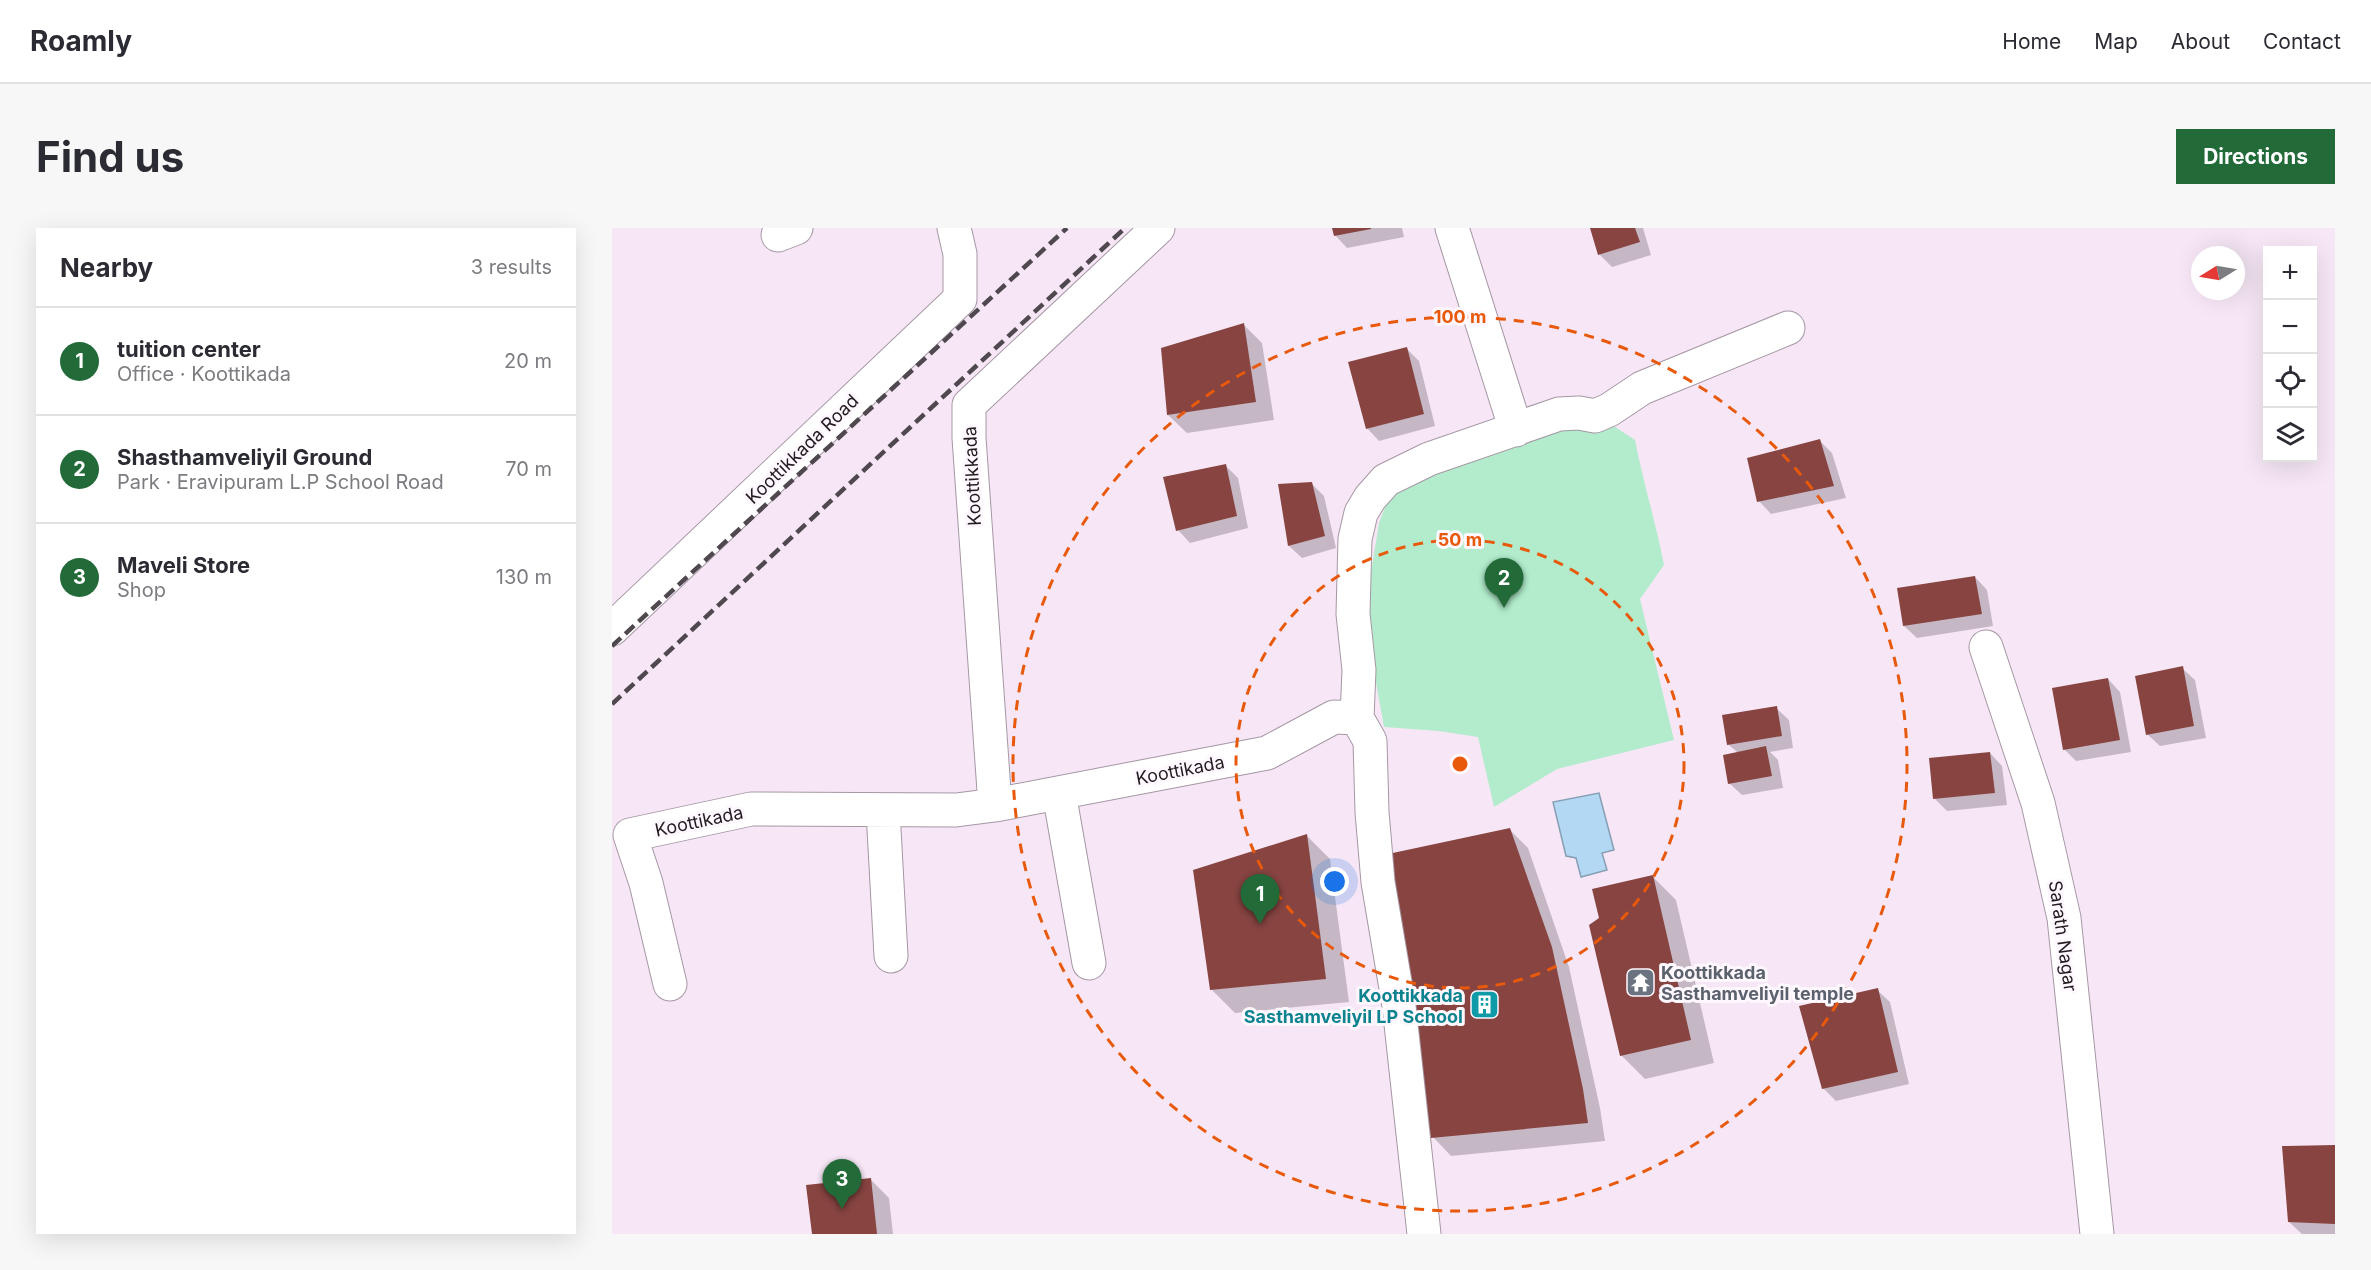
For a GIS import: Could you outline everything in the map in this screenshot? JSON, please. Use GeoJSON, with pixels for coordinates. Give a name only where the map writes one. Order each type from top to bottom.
{"type":"FeatureCollection","features":[{"type":"Feature","properties":{"kind":"street","name":"Koottikkada"},"geometry":{"type":"LineString","coordinates":[[995,805],[969,438],[969,405],[1158,228]]}},
{"type":"Feature","properties":{"kind":"street"},"geometry":{"type":"LineString","coordinates":[[1452,228],[1516,430]]}},
{"type":"Feature","properties":{"kind":"street","name":"Koottikkada Road"},"geometry":{"type":"LineString","coordinates":[[612,629],[960,299],[957,241]]}},
{"type":"Feature","properties":{"kind":"street"},"geometry":{"type":"LineString","coordinates":[[1424,1234],[1399,1006],[1378,882],[1372,812],[1370,741],[1357,718],[1359,670],[1353,614],[1355,539],[1361,513],[1386,480],[1429,459],[1559,414],[1579,413],[1595,416],[1609,410],[1642,388],[1788,328]]}},
{"type":"Feature","properties":{"kind":"street","name":"Sarath Nagar"},"geometry":{"type":"LineString","coordinates":[[1986,647],[2038,803],[2064,918],[2097,1234]]}},
{"type":"Feature","properties":{"kind":"street","name":"Koottikada"},"geometry":{"type":"LineString","coordinates":[[670,984],[646,883],[621,837],[751,809],[956,810],[995,805],[1267,753],[1334,717],[1357,718]]}},
{"type":"Feature","properties":{"kind":"street"},"geometry":{"type":"LineString","coordinates":[[1059,793],[1089,963]]}},
{"type":"Feature","properties":{"kind":"street"},"geometry":{"type":"LineString","coordinates":[[883,811],[891,956]]}},
{"type":"Feature","properties":{"kind":"green space"},"geometry":{"type":"Polygon","coordinates":[[[1606,421],[1635,440],[1661,549],[1664,565],[1640,599],[1674,740],[1557,769],[1494,807],[1478,737],[1439,731],[1384,727],[1364,616],[1379,523],[1389,497],[1435,467],[1457,466],[1577,424],[1606,421]]]}},
{"type":"Feature","properties":{"kind":"water"},"geometry":{"type":"Polygon","coordinates":[[[1599,793],[1614,850],[1602,853],[1607,870],[1581,877],[1576,858],[1566,856],[1553,802],[1599,793]]]}},
{"type":"Feature","properties":{"kind":"building"},"geometry":{"type":"Polygon","coordinates":[[[1332,228],[1371,228],[1371,229],[1334,236],[1332,228]]]}},
{"type":"Feature","properties":{"kind":"building"},"geometry":{"type":"Polygon","coordinates":[[[1590,228],[1635,228],[1640,242],[1598,255],[1590,228]]]}},
{"type":"Feature","properties":{"kind":"building"},"geometry":{"type":"Polygon","coordinates":[[[1244,323],[1256,402],[1167,415],[1161,348],[1244,323]]]}},
{"type":"Feature","properties":{"kind":"building"},"geometry":{"type":"Polygon","coordinates":[[[1407,347],[1424,414],[1366,429],[1348,362],[1407,347]]]}},
{"type":"Feature","properties":{"kind":"building"},"geometry":{"type":"Polygon","coordinates":[[[1820,439],[1834,486],[1757,502],[1747,458],[1820,439]]]}},
{"type":"Feature","properties":{"kind":"building"},"geometry":{"type":"Polygon","coordinates":[[[1226,464],[1237,516],[1176,531],[1163,477],[1226,464]]]}},
{"type":"Feature","properties":{"kind":"building"},"geometry":{"type":"Polygon","coordinates":[[[1312,482],[1325,536],[1288,546],[1278,484],[1312,482]]]}},
{"type":"Feature","properties":{"kind":"building"},"geometry":{"type":"Polygon","coordinates":[[[1975,576],[1982,614],[1903,626],[1897,588],[1975,576]]]}},
{"type":"Feature","properties":{"kind":"building"},"geometry":{"type":"Polygon","coordinates":[[[2183,666],[2194,726],[2146,735],[2135,676],[2183,666]]]}},
{"type":"Feature","properties":{"kind":"building"},"geometry":{"type":"Polygon","coordinates":[[[2108,678],[2120,740],[2063,750],[2052,688],[2108,678]]]}},
{"type":"Feature","properties":{"kind":"building"},"geometry":{"type":"Polygon","coordinates":[[[1777,706],[1782,736],[1727,745],[1722,715],[1777,706]]]}},
{"type":"Feature","properties":{"kind":"building"},"geometry":{"type":"Polygon","coordinates":[[[1766,746],[1772,776],[1728,784],[1723,755],[1766,746]]]}},
{"type":"Feature","properties":{"kind":"building"},"geometry":{"type":"Polygon","coordinates":[[[1990,752],[1995,793],[1933,799],[1929,758],[1990,752]]]}},
{"type":"Feature","properties":{"kind":"building","name":"Koottikkada Sasthamveliyil LP School"},"geometry":{"type":"Polygon","coordinates":[[[1510,828],[1552,947],[1583,1089],[1588,1123],[1431,1138],[1413,1062],[1388,854],[1510,828]]]}},
{"type":"Feature","properties":{"kind":"building"},"geometry":{"type":"Polygon","coordinates":[[[1307,834],[1326,979],[1210,990],[1193,870],[1307,834]]]}},
{"type":"Feature","properties":{"kind":"building","name":"Koottikkada Sasthamveliyil temple"},"geometry":{"type":"Polygon","coordinates":[[[1653,875],[1691,1040],[1620,1056],[1589,925],[1599,918],[1592,889],[1653,875]]]}},
{"type":"Feature","properties":{"kind":"building"},"geometry":{"type":"Polygon","coordinates":[[[1878,988],[1898,1072],[1822,1089],[1799,1006],[1878,988]]]}},
{"type":"Feature","properties":{"kind":"building"},"geometry":{"type":"Polygon","coordinates":[[[2335,1145],[2335,1224],[2288,1222],[2282,1146],[2335,1145]]]}},
{"type":"Feature","properties":{"kind":"building"},"geometry":{"type":"Polygon","coordinates":[[[871,1178],[877,1234],[812,1234],[806,1185],[871,1178]]]}},
{"type":"Feature","properties":{"kind":"railway"},"geometry":{"type":"LineString","coordinates":[[612,646],[1067,228]]}},
{"type":"Feature","properties":{"kind":"railway"},"geometry":{"type":"LineString","coordinates":[[612,704],[1125,228]]}},
{"type":"Feature","properties":{"kind":"place","name":"Shasthamveliyil Ground"},"geometry":{"type":"Point","coordinates":[1504,608]}},
{"type":"Feature","properties":{"kind":"place","name":"tuition center"},"geometry":{"type":"Point","coordinates":[1260,924]}},
{"type":"Feature","properties":{"kind":"place","name":"Koottikkada Sasthamveliyil temple"},"geometry":{"type":"Point","coordinates":[1640,982]}},
{"type":"Feature","properties":{"kind":"place","name":"Koottikkada Sasthamveliyil LP School"},"geometry":{"type":"Point","coordinates":[1484,1005]}},
{"type":"Feature","properties":{"kind":"place","name":"Maveli Store"},"geometry":{"type":"Point","coordinates":[842,1209]}}]}
